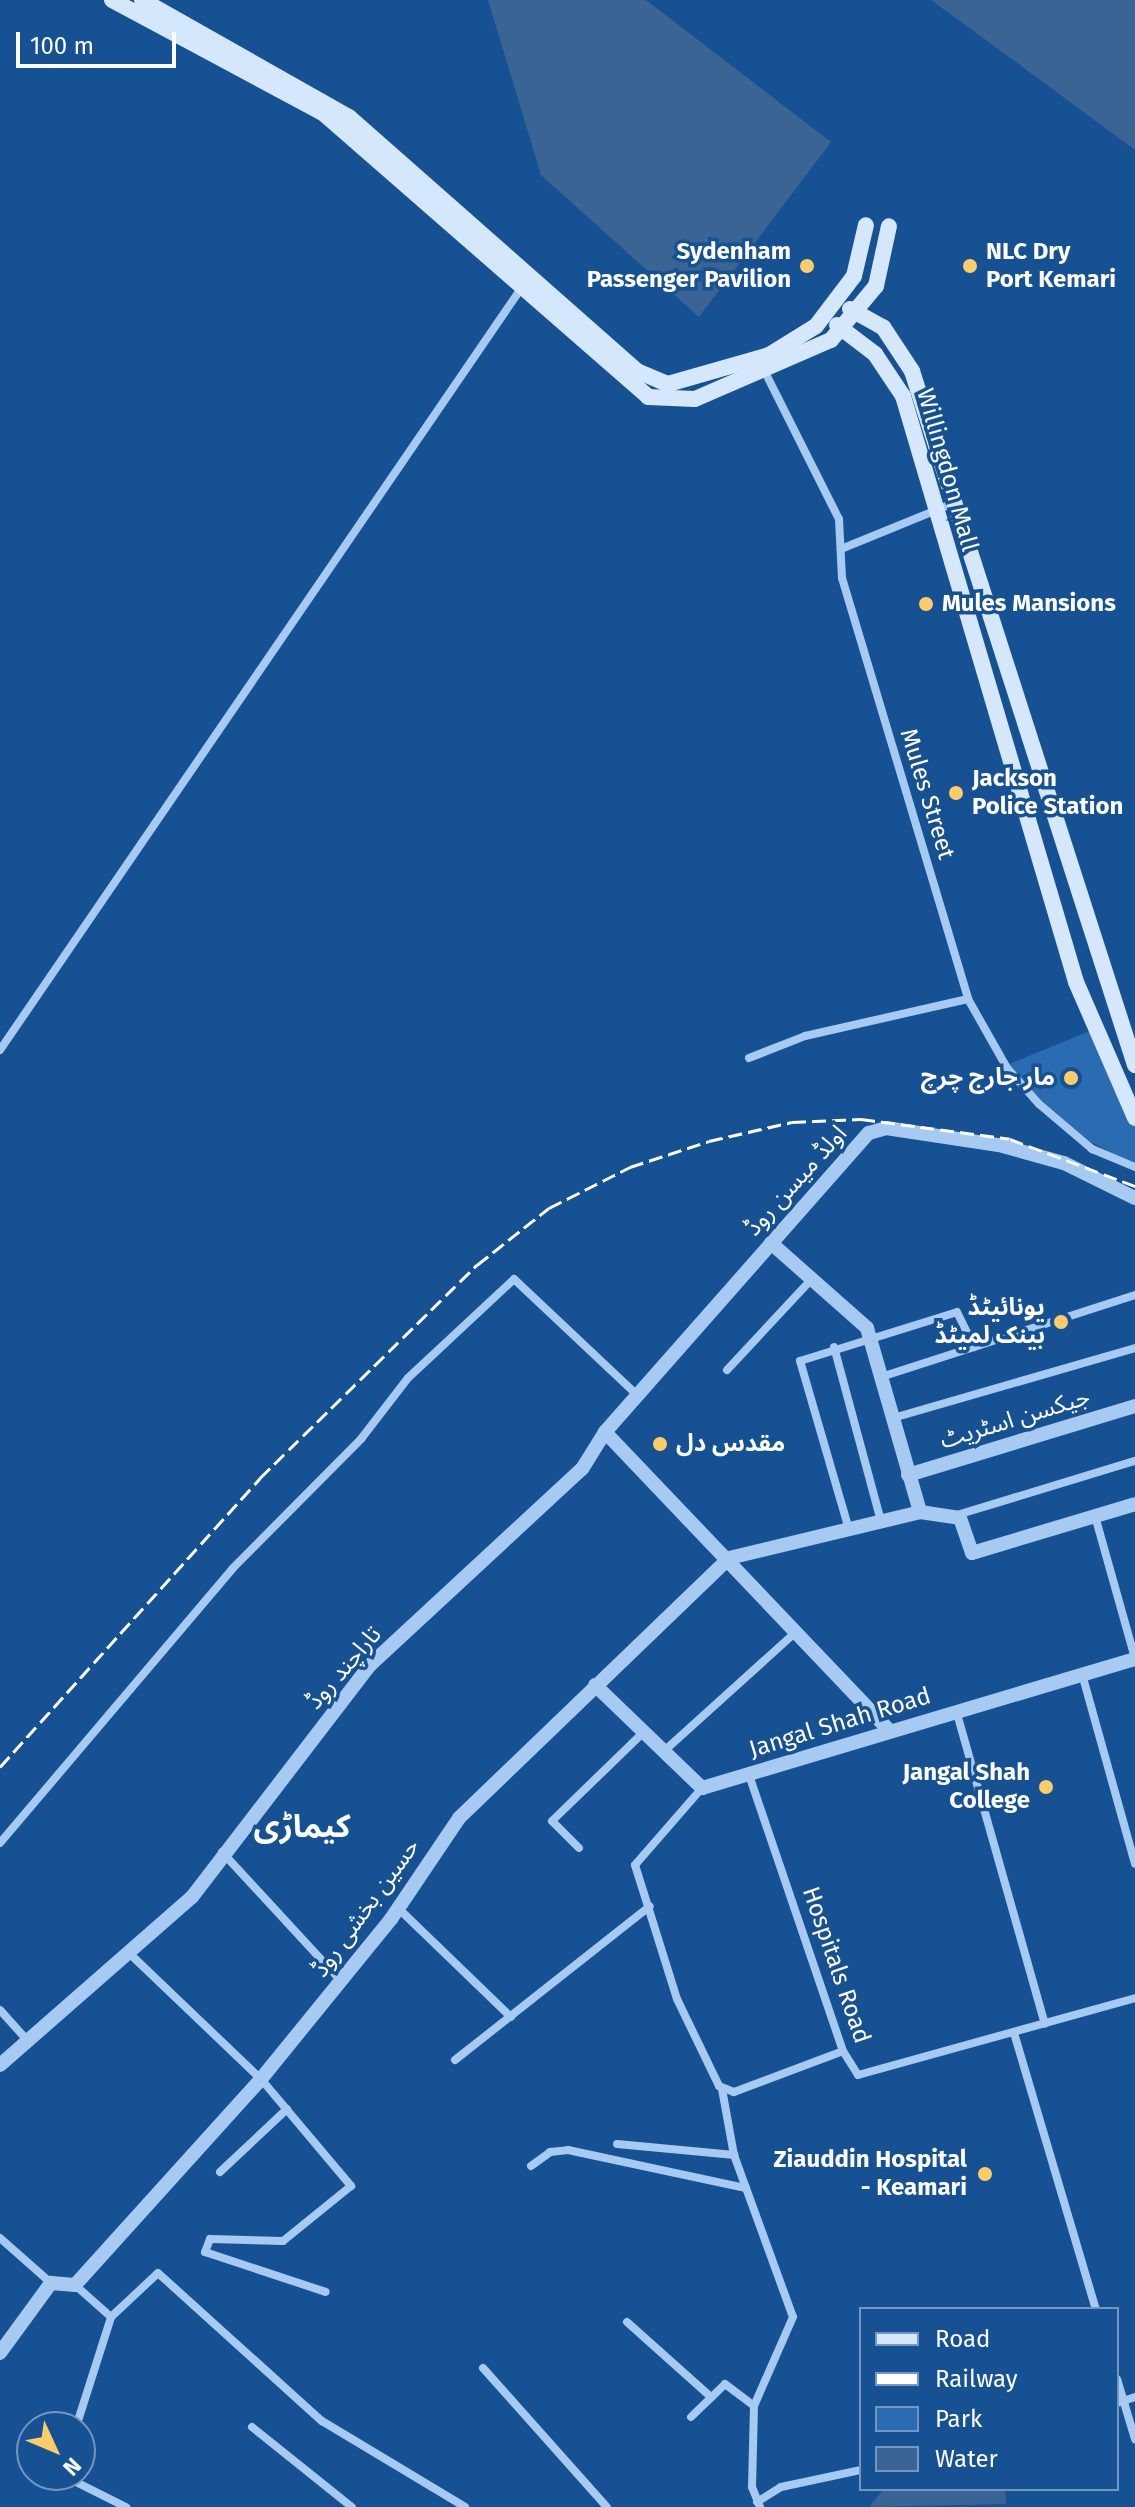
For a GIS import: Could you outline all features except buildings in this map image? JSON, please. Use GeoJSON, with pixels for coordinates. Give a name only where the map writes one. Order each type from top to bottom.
{"type":"FeatureCollection","features":[{"type":"Feature","properties":{"kind":"main road"},"geometry":{"type":"LineString","coordinates":[[112,0],[323,113],[648,397],[695,399],[766,374],[842,330],[876,286],[889,226]]}},
{"type":"Feature","properties":{"kind":"main road"},"geometry":{"type":"LineString","coordinates":[[142,0],[349,117],[653,380],[690,382],[769,355],[826,316],[854,276],[866,225]]}},
{"type":"Feature","properties":{"kind":"main road","name":"Willingdon Mall"},"geometry":{"type":"LineString","coordinates":[[838,301],[883,327],[905,356],[1135,1065]]}},
{"type":"Feature","properties":{"kind":"main road","name":"Willingdon Mall"},"geometry":{"type":"LineString","coordinates":[[826,316],[896,381],[1076,982],[1135,1118]]}},
{"type":"Feature","properties":{"kind":"street"},"geometry":{"type":"LineString","coordinates":[[0,1050],[522,286]]}},
{"type":"Feature","properties":{"kind":"street","name":"Mules Street"},"geometry":{"type":"LineString","coordinates":[[766,374],[839,519],[842,578],[968,999],[1007,1068],[1039,1104],[1092,1149],[1135,1167]]}},
{"type":"Feature","properties":{"kind":"street"},"geometry":{"type":"LineString","coordinates":[[841,549],[954,503]]}},
{"type":"Feature","properties":{"kind":"street"},"geometry":{"type":"LineString","coordinates":[[749,1058],[805,1036],[968,999]]}},
{"type":"Feature","properties":{"kind":"street","name":"اولڈ میسن روڈ"},"geometry":{"type":"LineString","coordinates":[[605,1432],[862,1139],[886,1128],[1031,1153],[1135,1198]]}},
{"type":"Feature","properties":{"kind":"street"},"geometry":{"type":"LineString","coordinates":[[771,1243],[870,1334],[920,1512]]}},
{"type":"Feature","properties":{"kind":"street"},"geometry":{"type":"LineString","coordinates":[[0,1843],[233,1568],[361,1439],[408,1378],[514,1279],[637,1395]]}},
{"type":"Feature","properties":{"kind":"street"},"geometry":{"type":"LineString","coordinates":[[727,1370],[812,1279]]}},
{"type":"Feature","properties":{"kind":"street"},"geometry":{"type":"LineString","coordinates":[[881,1377],[1135,1295]]}},
{"type":"Feature","properties":{"kind":"street"},"geometry":{"type":"LineString","coordinates":[[848,1526],[799,1365],[834,1347],[870,1334],[957,1312],[974,1347]]}},
{"type":"Feature","properties":{"kind":"street"},"geometry":{"type":"LineString","coordinates":[[834,1347],[880,1518]]}},
{"type":"Feature","properties":{"kind":"street"},"geometry":{"type":"LineString","coordinates":[[893,1418],[1135,1348]]}},
{"type":"Feature","properties":{"kind":"street","name":"جیکسن اسٹریٹ"},"geometry":{"type":"LineString","coordinates":[[908,1475],[1135,1406]]}},
{"type":"Feature","properties":{"kind":"street"},"geometry":{"type":"LineString","coordinates":[[605,1432],[729,1558],[888,1729]]}},
{"type":"Feature","properties":{"kind":"street","name":"تاراچند روڈ"},"geometry":{"type":"LineString","coordinates":[[0,2065],[26,2039],[192,1897],[222,1852],[256,1821],[370,1665],[582,1469],[605,1432]]}},
{"type":"Feature","properties":{"kind":"street"},"geometry":{"type":"LineString","coordinates":[[729,1558],[880,1518],[920,1512],[957,1515],[1135,1461]]}},
{"type":"Feature","properties":{"kind":"street"},"geometry":{"type":"LineString","coordinates":[[957,1515],[972,1553],[1135,1504]]}},
{"type":"Feature","properties":{"kind":"street"},"geometry":{"type":"LineString","coordinates":[[1095,1516],[1135,1659]]}},
{"type":"Feature","properties":{"kind":"street","name":"حسین بخشی روڈ"},"geometry":{"type":"LineString","coordinates":[[75,2285],[261,2079],[398,1908],[459,1818],[729,1558]]}},
{"type":"Feature","properties":{"kind":"street"},"geometry":{"type":"LineString","coordinates":[[663,1752],[797,1631]]}},
{"type":"Feature","properties":{"kind":"street","name":"Jangal Shah Road"},"geometry":{"type":"LineString","coordinates":[[702,1788],[888,1729],[1135,1659]]}},
{"type":"Feature","properties":{"kind":"street"},"geometry":{"type":"LineString","coordinates":[[1082,1674],[1135,1864]]}},
{"type":"Feature","properties":{"kind":"street"},"geometry":{"type":"LineString","coordinates":[[595,1685],[702,1788],[638,1856],[677,1999],[722,2089],[734,2155],[794,2323],[754,2406],[758,2504]]}},
{"type":"Feature","properties":{"kind":"street"},"geometry":{"type":"LineString","coordinates":[[956,1710],[1045,2024]]}},
{"type":"Feature","properties":{"kind":"street"},"geometry":{"type":"LineString","coordinates":[[579,1848],[552,1821],[644,1732]]}},
{"type":"Feature","properties":{"kind":"street","name":"Hospitals Road"},"geometry":{"type":"LineString","coordinates":[[749,1775],[843,2051],[863,2076],[1135,1998]]}},
{"type":"Feature","properties":{"kind":"street"},"geometry":{"type":"LineString","coordinates":[[222,1852],[341,1981]]}},
{"type":"Feature","properties":{"kind":"street"},"geometry":{"type":"LineString","coordinates":[[455,2060],[650,1906]]}},
{"type":"Feature","properties":{"kind":"street"},"geometry":{"type":"LineString","coordinates":[[398,1908],[511,2017]]}},
{"type":"Feature","properties":{"kind":"street"},"geometry":{"type":"LineString","coordinates":[[129,1953],[261,2079],[350,2182],[349,2191],[283,2241],[210,2239],[205,2252],[326,2292]]}},
{"type":"Feature","properties":{"kind":"street"},"geometry":{"type":"LineString","coordinates":[[0,2010],[26,2039]]}},
{"type":"Feature","properties":{"kind":"street"},"geometry":{"type":"LineString","coordinates":[[1014,2033],[1095,2307]]}},
{"type":"Feature","properties":{"kind":"street"},"geometry":{"type":"LineString","coordinates":[[722,2089],[734,2092],[843,2051]]}},
{"type":"Feature","properties":{"kind":"street"},"geometry":{"type":"LineString","coordinates":[[220,2172],[287,2109]]}},
{"type":"Feature","properties":{"kind":"street"},"geometry":{"type":"LineString","coordinates":[[617,2144],[734,2155]]}},
{"type":"Feature","properties":{"kind":"street"},"geometry":{"type":"LineString","coordinates":[[531,2166],[550,2152],[568,2150],[746,2188]]}},
{"type":"Feature","properties":{"kind":"street"},"geometry":{"type":"LineString","coordinates":[[0,2238],[51,2283],[75,2285],[111,2317]]}},
{"type":"Feature","properties":{"kind":"street"},"geometry":{"type":"LineString","coordinates":[[81,2411],[111,2317],[158,2273],[322,2421],[465,2507]]}},
{"type":"Feature","properties":{"kind":"street"},"geometry":{"type":"LineString","coordinates":[[0,2353],[51,2283]]}},
{"type":"Feature","properties":{"kind":"street"},"geometry":{"type":"LineString","coordinates":[[627,2322],[711,2397]]}},
{"type":"Feature","properties":{"kind":"street"},"geometry":{"type":"LineString","coordinates":[[483,2368],[607,2507]]}},
{"type":"Feature","properties":{"kind":"street"},"geometry":{"type":"LineString","coordinates":[[691,2417],[725,2384],[754,2406]]}},
{"type":"Feature","properties":{"kind":"street"},"geometry":{"type":"LineString","coordinates":[[1135,2397],[1120,2402],[1135,2439]]}},
{"type":"Feature","properties":{"kind":"street"},"geometry":{"type":"LineString","coordinates":[[252,2427],[352,2507]]}},
{"type":"Feature","properties":{"kind":"street"},"geometry":{"type":"LineString","coordinates":[[758,2504],[781,2487],[859,2470]]}},
{"type":"Feature","properties":{"kind":"street"},"geometry":{"type":"LineString","coordinates":[[94,2491],[126,2507]]}},
{"type":"Feature","properties":{"kind":"green space"},"geometry":{"type":"Polygon","coordinates":[[[1092,1030],[1135,1122],[1135,1165],[1073,1133],[1007,1065],[1092,1030]]]}},
{"type":"Feature","properties":{"kind":"water"},"geometry":{"type":"Polygon","coordinates":[[[488,0],[646,0],[831,142],[699,317],[541,175],[488,0]]]}},
{"type":"Feature","properties":{"kind":"water"},"geometry":{"type":"Polygon","coordinates":[[[931,0],[1135,0],[1135,150],[1024,68],[931,0]]]}},
{"type":"Feature","properties":{"kind":"water"},"geometry":{"type":"Polygon","coordinates":[[[882,2491],[1005,2491],[1006,2504],[869,2507],[882,2491]]]}},
{"type":"Feature","properties":{"kind":"railway"},"geometry":{"type":"LineString","coordinates":[[0,1767],[260,1478],[477,1265],[549,1208],[630,1167],[709,1141],[792,1122],[861,1119],[1010,1139],[1135,1186]]}},
{"type":"Feature","properties":{"kind":"place","name":"Sydenham Passenger Pavilion"},"geometry":{"type":"Point","coordinates":[807,266]}},
{"type":"Feature","properties":{"kind":"place","name":"NLC Dry Port Kemari"},"geometry":{"type":"Point","coordinates":[970,266]}},
{"type":"Feature","properties":{"kind":"place","name":"Mules Mansions"},"geometry":{"type":"Point","coordinates":[926,604]}},
{"type":"Feature","properties":{"kind":"place","name":"Jackson Police Station"},"geometry":{"type":"Point","coordinates":[956,793]}},
{"type":"Feature","properties":{"kind":"place","name":"مار جارج چرچ"},"geometry":{"type":"Point","coordinates":[1071,1078]}},
{"type":"Feature","properties":{"kind":"place","name":"یونائیٹڈ بینک لمیٹڈ"},"geometry":{"type":"Point","coordinates":[1061,1322]}},
{"type":"Feature","properties":{"kind":"place","name":"مقدس دل"},"geometry":{"type":"Point","coordinates":[660,1444]}},
{"type":"Feature","properties":{"kind":"place","name":"Jangal Shah College"},"geometry":{"type":"Point","coordinates":[1046,1787]}},
{"type":"Feature","properties":{"kind":"place","name":"Ziauddin Hospital - Keamari"},"geometry":{"type":"Point","coordinates":[985,2174]}},
{"type":"Feature","properties":{"kind":"district","name":"کیماڑی"},"geometry":{"type":"Point","coordinates":[302,1826]}}]}
